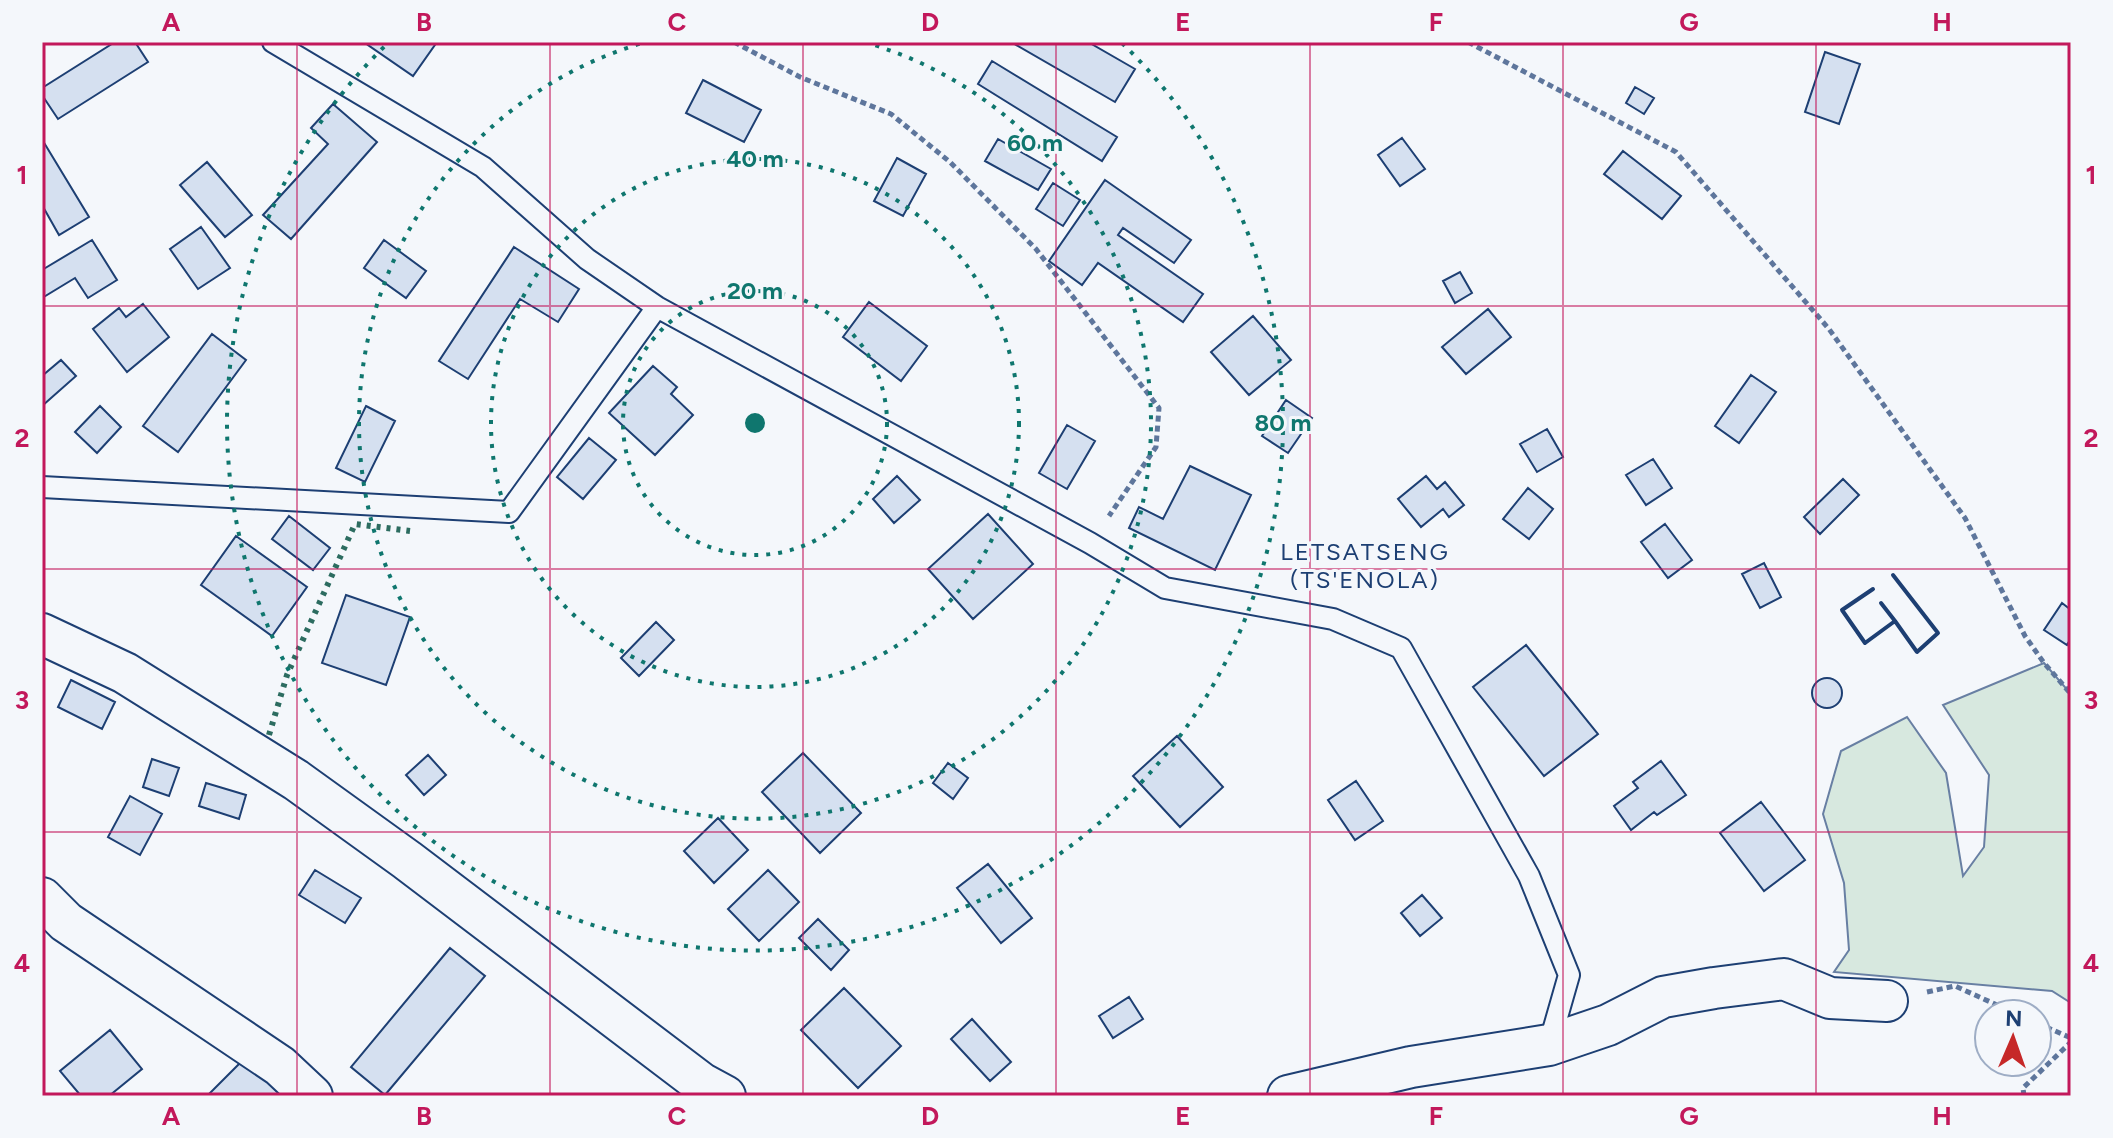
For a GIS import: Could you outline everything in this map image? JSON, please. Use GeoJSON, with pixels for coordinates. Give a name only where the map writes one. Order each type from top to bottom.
{"type":"FeatureCollection","features":[{"type":"Feature","properties":{"kind":"street"},"geometry":{"type":"LineString","coordinates":[[42,634],[125,673],[296,780],[407,860],[701,1083],[725,1096]]}},
{"type":"Feature","properties":{"kind":"street"},"geometry":{"type":"LineString","coordinates":[[42,898],[66,922],[280,1066],[312,1096]]}},
{"type":"Feature","properties":{"kind":"street"},"geometry":{"type":"LineString","coordinates":[[1288,1096],[1411,1067],[1549,1045],[1608,1025],[1663,997],[1784,979],[1830,998],[1887,1001]]}},
{"type":"Feature","properties":{"kind":"lane"},"geometry":{"type":"LineString","coordinates":[[273,42],[483,167],[587,259],[657,307],[1090,543],[1165,588],[1333,619],[1401,648],[1529,876],[1569,975],[1549,1045]]}},
{"type":"Feature","properties":{"kind":"lane"},"geometry":{"type":"LineString","coordinates":[[42,487],[509,512],[657,307]]}},
{"type":"Feature","properties":{"kind":"path"},"geometry":{"type":"LineString","coordinates":[[734,42],[800,77],[891,114],[950,162],[1036,249],[1159,408],[1156,447],[1090,543]]}},
{"type":"Feature","properties":{"kind":"path"},"geometry":{"type":"LineString","coordinates":[[1468,42],[1676,152],[1829,329],[1965,518],[2025,636],[2071,694]]}},
{"type":"Feature","properties":{"kind":"path"},"geometry":{"type":"LineString","coordinates":[[1887,1001],[1955,986],[1982,998]]}},
{"type":"Feature","properties":{"kind":"path"},"geometry":{"type":"LineString","coordinates":[[2024,1096],[2023,1088],[2071,1040],[2053,1031]]}},
{"type":"Feature","properties":{"kind":"shaded area"},"geometry":{"type":"Polygon","coordinates":[[[2044,663],[2071,694],[2071,1003],[2052,991],[1834,972],[1849,950],[1844,883],[1823,814],[1841,751],[1907,717],[1946,773],[1963,876],[1984,847],[1989,775],[1943,705],[2044,663]]]}},
{"type":"Feature","properties":{"kind":"building"},"geometry":{"type":"Polygon","coordinates":[[[115,42],[135,42],[148,62],[58,119],[42,95],[42,88],[115,42]]]}},
{"type":"Feature","properties":{"kind":"building"},"geometry":{"type":"Polygon","coordinates":[[[371,42],[437,42],[413,76],[368,45],[371,42]]]}},
{"type":"Feature","properties":{"kind":"building"},"geometry":{"type":"Polygon","coordinates":[[[1011,42],[1088,42],[1135,69],[1115,102],[1011,42]]]}},
{"type":"Feature","properties":{"kind":"building"},"geometry":{"type":"Polygon","coordinates":[[[1825,52],[1860,64],[1839,124],[1805,112],[1825,52]]]}},
{"type":"Feature","properties":{"kind":"building"},"geometry":{"type":"Polygon","coordinates":[[[992,61],[1117,137],[1102,161],[978,84],[992,61]]]}},
{"type":"Feature","properties":{"kind":"building"},"geometry":{"type":"Polygon","coordinates":[[[703,80],[761,110],[744,142],[686,113],[703,80]]]}},
{"type":"Feature","properties":{"kind":"building"},"geometry":{"type":"Polygon","coordinates":[[[1635,87],[1654,98],[1644,114],[1626,103],[1635,87]]]}},
{"type":"Feature","properties":{"kind":"building"},"geometry":{"type":"Polygon","coordinates":[[[333,104],[377,142],[291,239],[263,215],[328,144],[311,128],[333,104]]]}},
{"type":"Feature","properties":{"kind":"building"},"geometry":{"type":"Polygon","coordinates":[[[1402,138],[1425,169],[1400,186],[1378,155],[1402,138]]]}},
{"type":"Feature","properties":{"kind":"building"},"geometry":{"type":"Polygon","coordinates":[[[998,139],[1051,169],[1038,190],[985,161],[998,139]]]}},
{"type":"Feature","properties":{"kind":"building"},"geometry":{"type":"Polygon","coordinates":[[[43,141],[89,217],[59,235],[42,205],[43,141]]]}},
{"type":"Feature","properties":{"kind":"building"},"geometry":{"type":"Polygon","coordinates":[[[1623,151],[1681,196],[1662,219],[1604,174],[1623,151]]]}},
{"type":"Feature","properties":{"kind":"building"},"geometry":{"type":"Polygon","coordinates":[[[897,158],[926,174],[903,216],[874,201],[897,158]]]}},
{"type":"Feature","properties":{"kind":"building"},"geometry":{"type":"Polygon","coordinates":[[[207,162],[252,215],[225,237],[180,185],[207,162]]]}},
{"type":"Feature","properties":{"kind":"building"},"geometry":{"type":"Polygon","coordinates":[[[1105,180],[1191,240],[1174,263],[1123,228],[1118,235],[1203,294],[1183,322],[1098,263],[1082,285],[1049,261],[1105,180]]]}},
{"type":"Feature","properties":{"kind":"building"},"geometry":{"type":"Polygon","coordinates":[[[1053,183],[1080,200],[1063,226],[1036,209],[1053,183]]]}},
{"type":"Feature","properties":{"kind":"building"},"geometry":{"type":"Polygon","coordinates":[[[201,227],[230,268],[198,289],[170,249],[201,227]]]}},
{"type":"Feature","properties":{"kind":"building"},"geometry":{"type":"Polygon","coordinates":[[[92,240],[117,280],[88,298],[75,278],[42,298],[42,270],[92,240]]]}},
{"type":"Feature","properties":{"kind":"building"},"geometry":{"type":"Polygon","coordinates":[[[384,240],[426,271],[406,298],[364,268],[384,240]]]}},
{"type":"Feature","properties":{"kind":"building"},"geometry":{"type":"Polygon","coordinates":[[[514,247],[579,289],[558,322],[520,299],[468,379],[439,361],[514,247]]]}},
{"type":"Feature","properties":{"kind":"building"},"geometry":{"type":"Polygon","coordinates":[[[1460,272],[1472,293],[1455,303],[1443,281],[1460,272]]]}},
{"type":"Feature","properties":{"kind":"building"},"geometry":{"type":"Polygon","coordinates":[[[869,302],[927,346],[901,381],[843,337],[869,302]]]}},
{"type":"Feature","properties":{"kind":"building"},"geometry":{"type":"Polygon","coordinates":[[[143,304],[169,337],[127,372],[93,329],[119,308],[126,317],[143,304]]]}},
{"type":"Feature","properties":{"kind":"building"},"geometry":{"type":"Polygon","coordinates":[[[1488,309],[1511,337],[1466,374],[1442,347],[1488,309]]]}},
{"type":"Feature","properties":{"kind":"building"},"geometry":{"type":"Polygon","coordinates":[[[1253,316],[1291,360],[1249,395],[1211,352],[1253,316]]]}},
{"type":"Feature","properties":{"kind":"building"},"geometry":{"type":"Polygon","coordinates":[[[212,334],[246,360],[178,452],[143,426],[212,334]]]}},
{"type":"Feature","properties":{"kind":"building"},"geometry":{"type":"Polygon","coordinates":[[[61,360],[76,376],[42,406],[42,376],[61,360]]]}},
{"type":"Feature","properties":{"kind":"building"},"geometry":{"type":"Polygon","coordinates":[[[653,366],[677,387],[671,394],[693,415],[655,455],[609,413],[653,366]]]}},
{"type":"Feature","properties":{"kind":"building"},"geometry":{"type":"Polygon","coordinates":[[[1751,375],[1776,392],[1739,443],[1715,426],[1751,375]]]}},
{"type":"Feature","properties":{"kind":"building"},"geometry":{"type":"Polygon","coordinates":[[[1286,400],[1312,418],[1288,453],[1262,436],[1286,400]]]}},
{"type":"Feature","properties":{"kind":"building"},"geometry":{"type":"Polygon","coordinates":[[[100,406],[121,427],[97,453],[75,432],[100,406]]]}},
{"type":"Feature","properties":{"kind":"building"},"geometry":{"type":"Polygon","coordinates":[[[366,406],[395,421],[365,482],[336,468],[366,406]]]}},
{"type":"Feature","properties":{"kind":"building"},"geometry":{"type":"Polygon","coordinates":[[[1067,425],[1095,441],[1067,489],[1039,473],[1067,425]]]}},
{"type":"Feature","properties":{"kind":"building"},"geometry":{"type":"Polygon","coordinates":[[[1547,429],[1563,457],[1537,472],[1520,444],[1547,429]]]}},
{"type":"Feature","properties":{"kind":"building"},"geometry":{"type":"Polygon","coordinates":[[[589,438],[616,460],[583,499],[557,477],[589,438]]]}},
{"type":"Feature","properties":{"kind":"building"},"geometry":{"type":"Polygon","coordinates":[[[1653,459],[1672,488],[1646,505],[1626,475],[1653,459]]]}},
{"type":"Feature","properties":{"kind":"building"},"geometry":{"type":"Polygon","coordinates":[[[1190,466],[1251,495],[1215,570],[1129,528],[1139,507],[1163,519],[1190,466]]]}},
{"type":"Feature","properties":{"kind":"building"},"geometry":{"type":"Polygon","coordinates":[[[897,476],[920,500],[894,523],[873,499],[897,476]]]}},
{"type":"Feature","properties":{"kind":"building"},"geometry":{"type":"Polygon","coordinates":[[[1426,476],[1437,489],[1445,482],[1464,505],[1449,517],[1443,509],[1421,527],[1398,499],[1426,476]]]}},
{"type":"Feature","properties":{"kind":"building"},"geometry":{"type":"Polygon","coordinates":[[[1843,479],[1859,495],[1820,534],[1804,517],[1843,479]]]}},
{"type":"Feature","properties":{"kind":"building"},"geometry":{"type":"Polygon","coordinates":[[[1528,488],[1553,509],[1529,539],[1503,519],[1528,488]]]}},
{"type":"Feature","properties":{"kind":"building"},"geometry":{"type":"Polygon","coordinates":[[[988,514],[1033,564],[973,619],[928,569],[988,514]]]}},
{"type":"Feature","properties":{"kind":"building"},"geometry":{"type":"Polygon","coordinates":[[[289,516],[330,548],[313,570],[272,539],[289,516]]]}},
{"type":"Feature","properties":{"kind":"building"},"geometry":{"type":"Polygon","coordinates":[[[1665,524],[1692,560],[1668,578],[1641,542],[1665,524]]]}},
{"type":"Feature","properties":{"kind":"building"},"geometry":{"type":"Polygon","coordinates":[[[236,536],[307,587],[272,636],[201,585],[236,536]]]}},
{"type":"Feature","properties":{"kind":"building"},"geometry":{"type":"Polygon","coordinates":[[[1764,563],[1781,597],[1760,608],[1742,574],[1764,563]]]}},
{"type":"Feature","properties":{"kind":"building"},"geometry":{"type":"Polygon","coordinates":[[[346,595],[410,617],[386,685],[322,663],[346,595]]]}},
{"type":"Feature","properties":{"kind":"building"},"geometry":{"type":"Polygon","coordinates":[[[2062,603],[2071,610],[2071,638],[2067,645],[2044,630],[2062,603]]]}},
{"type":"Feature","properties":{"kind":"building"},"geometry":{"type":"Polygon","coordinates":[[[656,622],[674,640],[639,676],[621,658],[656,622]]]}},
{"type":"Feature","properties":{"kind":"building"},"geometry":{"type":"Polygon","coordinates":[[[1526,645],[1598,734],[1544,776],[1473,687],[1526,645]]]}},
{"type":"Feature","properties":{"kind":"building"},"geometry":{"type":"Polygon","coordinates":[[[1827,678],[1838,682],[1842,693],[1838,704],[1827,708],[1816,704],[1812,693],[1816,682],[1827,678]]]}},
{"type":"Feature","properties":{"kind":"building"},"geometry":{"type":"Polygon","coordinates":[[[71,680],[115,702],[102,729],[58,707],[71,680]]]}},
{"type":"Feature","properties":{"kind":"building"},"geometry":{"type":"Polygon","coordinates":[[[1177,736],[1223,787],[1180,827],[1133,776],[1177,736]]]}},
{"type":"Feature","properties":{"kind":"building"},"geometry":{"type":"Polygon","coordinates":[[[803,753],[861,813],[820,853],[762,792],[803,753]]]}},
{"type":"Feature","properties":{"kind":"building"},"geometry":{"type":"Polygon","coordinates":[[[428,755],[446,775],[424,795],[406,775],[428,755]]]}},
{"type":"Feature","properties":{"kind":"building"},"geometry":{"type":"Polygon","coordinates":[[[152,759],[179,768],[169,796],[143,787],[152,759]]]}},
{"type":"Feature","properties":{"kind":"building"},"geometry":{"type":"Polygon","coordinates":[[[1661,761],[1686,795],[1657,815],[1654,812],[1631,830],[1614,806],[1638,788],[1633,782],[1661,761]]]}},
{"type":"Feature","properties":{"kind":"building"},"geometry":{"type":"Polygon","coordinates":[[[948,763],[968,778],[953,799],[933,783],[948,763]]]}},
{"type":"Feature","properties":{"kind":"building"},"geometry":{"type":"Polygon","coordinates":[[[1356,781],[1383,821],[1355,840],[1328,800],[1356,781]]]}},
{"type":"Feature","properties":{"kind":"building"},"geometry":{"type":"Polygon","coordinates":[[[206,783],[246,795],[239,819],[199,806],[206,783]]]}},
{"type":"Feature","properties":{"kind":"building"},"geometry":{"type":"Polygon","coordinates":[[[130,796],[162,814],[140,855],[108,837],[130,796]]]}},
{"type":"Feature","properties":{"kind":"building"},"geometry":{"type":"Polygon","coordinates":[[[1761,802],[1805,860],[1764,891],[1720,833],[1761,802]]]}},
{"type":"Feature","properties":{"kind":"building"},"geometry":{"type":"Polygon","coordinates":[[[718,818],[748,850],[714,883],[684,851],[718,818]]]}},
{"type":"Feature","properties":{"kind":"building"},"geometry":{"type":"Polygon","coordinates":[[[988,864],[1032,918],[1001,943],[957,888],[988,864]]]}},
{"type":"Feature","properties":{"kind":"building"},"geometry":{"type":"Polygon","coordinates":[[[315,870],[361,898],[345,923],[299,895],[315,870]]]}},
{"type":"Feature","properties":{"kind":"building"},"geometry":{"type":"Polygon","coordinates":[[[768,870],[799,902],[759,941],[728,909],[768,870]]]}},
{"type":"Feature","properties":{"kind":"building"},"geometry":{"type":"Polygon","coordinates":[[[1422,895],[1442,918],[1420,936],[1401,913],[1422,895]]]}},
{"type":"Feature","properties":{"kind":"building"},"geometry":{"type":"Polygon","coordinates":[[[818,919],[849,950],[831,970],[799,938],[818,919]]]}},
{"type":"Feature","properties":{"kind":"building"},"geometry":{"type":"Polygon","coordinates":[[[450,948],[485,976],[385,1095],[351,1067],[450,948]]]}},
{"type":"Feature","properties":{"kind":"building"},"geometry":{"type":"Polygon","coordinates":[[[844,988],[901,1046],[858,1088],[801,1030],[844,988]]]}},
{"type":"Feature","properties":{"kind":"building"},"geometry":{"type":"Polygon","coordinates":[[[1129,997],[1143,1019],[1113,1038],[1099,1016],[1129,997]]]}},
{"type":"Feature","properties":{"kind":"building"},"geometry":{"type":"Polygon","coordinates":[[[972,1019],[1011,1062],[990,1081],[951,1039],[972,1019]]]}},
{"type":"Feature","properties":{"kind":"building"},"geometry":{"type":"Polygon","coordinates":[[[110,1030],[142,1069],[109,1096],[81,1096],[60,1071],[110,1030]]]}},
{"type":"Feature","properties":{"kind":"building"},"geometry":{"type":"Polygon","coordinates":[[[244,1059],[282,1096],[207,1096],[244,1059]]]}},
{"type":"Feature","properties":{"kind":"hedge"},"geometry":{"type":"LineString","coordinates":[[269,735],[287,675],[355,524],[410,531]]}},
{"type":"Feature","properties":{"kind":"wall"},"geometry":{"type":"LineString","coordinates":[[1893,575],[1938,633],[1917,652],[1895,621]]}},
{"type":"Feature","properties":{"kind":"wall"},"geometry":{"type":"LineString","coordinates":[[1873,589],[1842,610],[1865,643],[1895,621],[1881,603]]}},
{"type":"Feature","properties":{"kind":"district","name":"LETSATSENG (TS'ENOLA)"},"geometry":{"type":"Point","coordinates":[1365,565]}}]}
